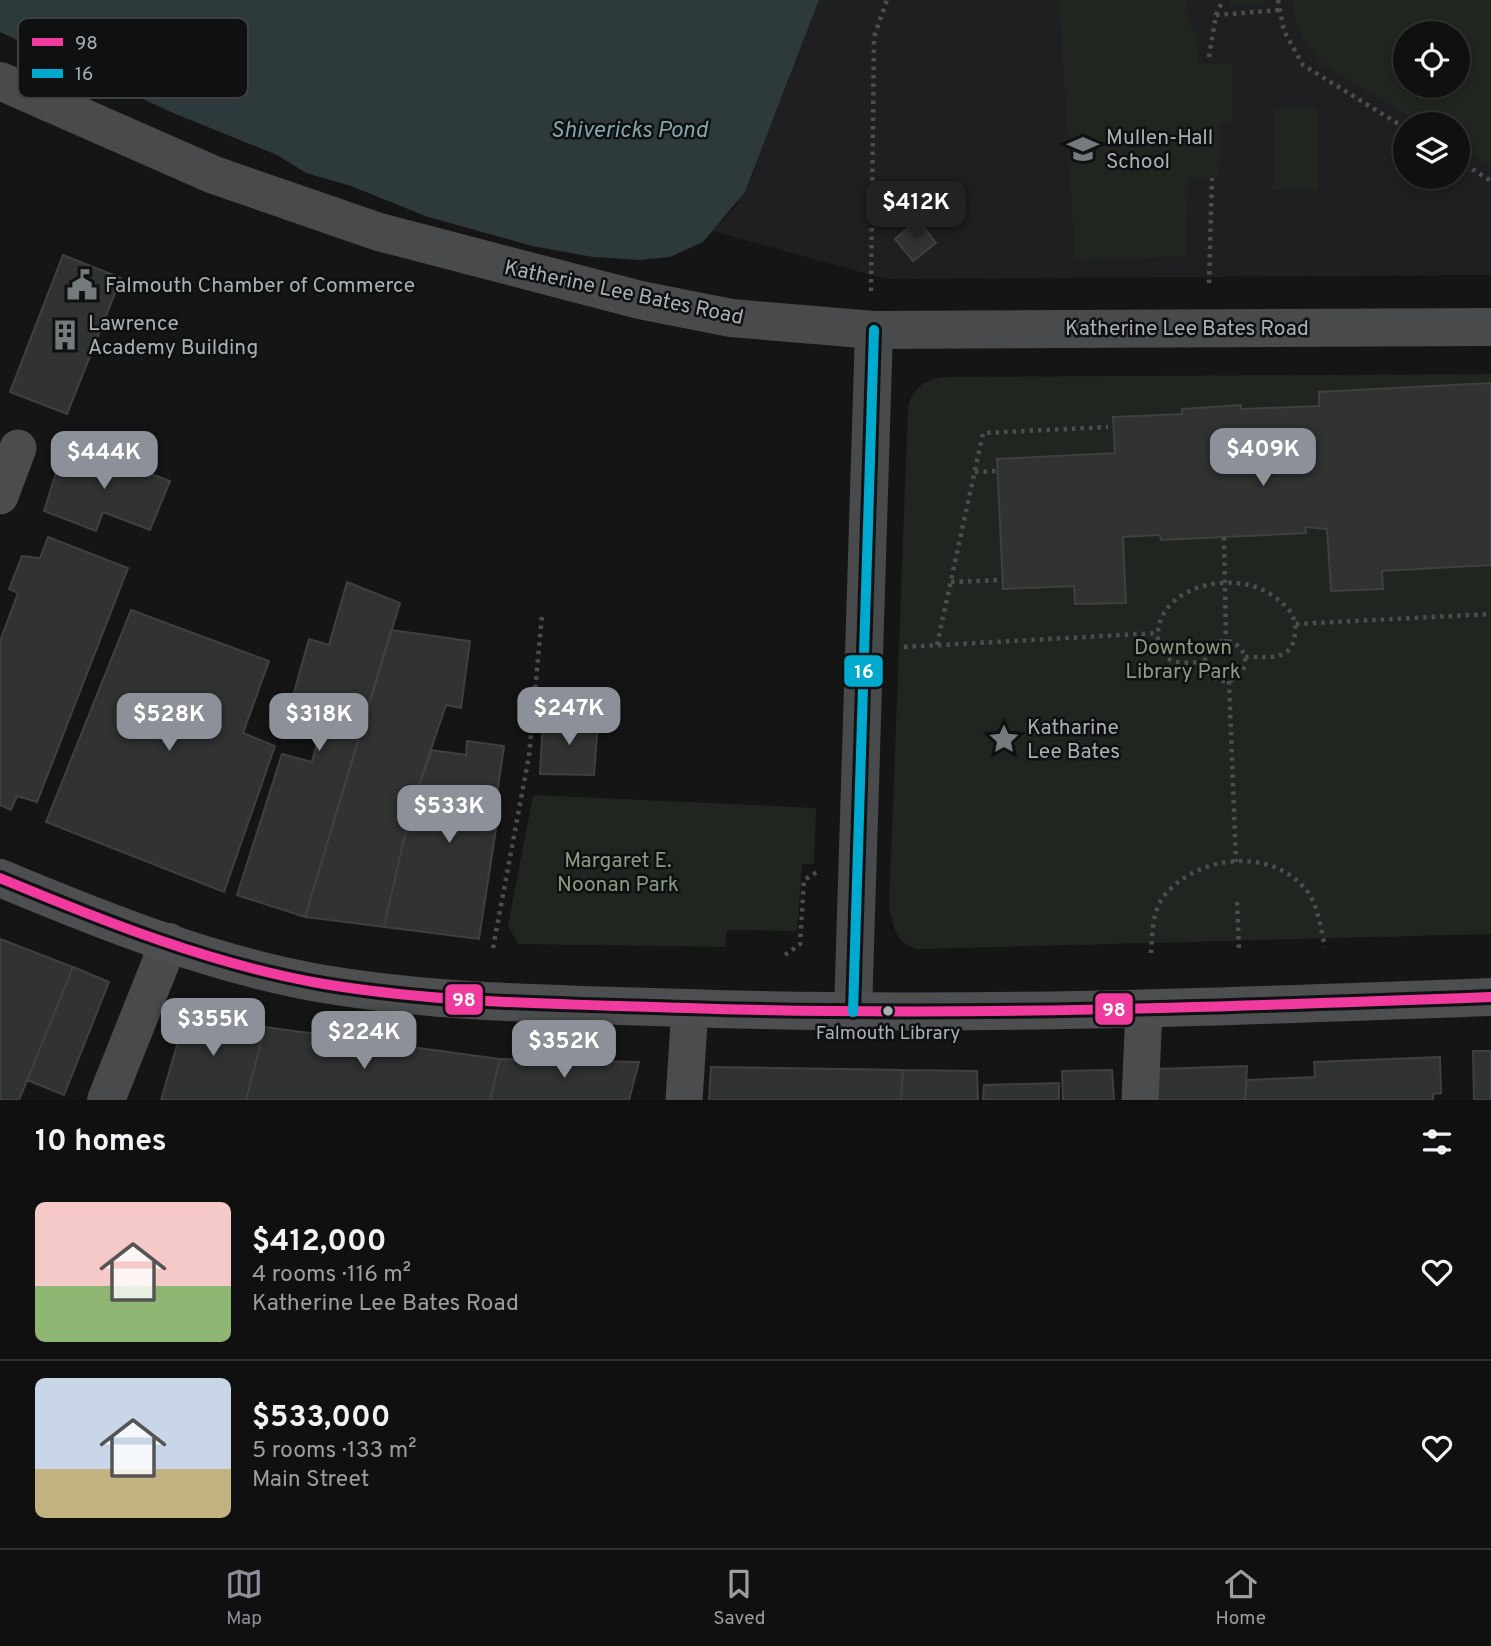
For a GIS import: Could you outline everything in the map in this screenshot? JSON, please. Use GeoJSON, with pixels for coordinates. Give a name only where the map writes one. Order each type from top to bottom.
{"type":"FeatureCollection","features":[{"type":"Feature","properties":{"kind":"main road"},"geometry":{"type":"LineString","coordinates":[[0,878],[169,942],[321,983],[398,994],[513,1004],[853,1012],[1144,1010],[1491,997]]}},
{"type":"Feature","properties":{"kind":"street","name":"Katherine Lee Bates Road"},"geometry":{"type":"LineString","coordinates":[[0,81],[18,89]]}},
{"type":"Feature","properties":{"kind":"street","name":"Katherine Lee Bates Road"},"geometry":{"type":"LineString","coordinates":[[39,98],[214,175],[379,232],[640,300],[731,318],[874,330],[1491,327]]}},
{"type":"Feature","properties":{"kind":"street"},"geometry":{"type":"LineString","coordinates":[[853,1012],[874,330]]}},
{"type":"Feature","properties":{"kind":"street"},"geometry":{"type":"LineString","coordinates":[[0,496],[18,448]]}},
{"type":"Feature","properties":{"kind":"street"},"geometry":{"type":"LineString","coordinates":[[106,1100],[169,942]]}},
{"type":"Feature","properties":{"kind":"street"},"geometry":{"type":"LineString","coordinates":[[684,1100],[690,1009]]}},
{"type":"Feature","properties":{"kind":"street"},"geometry":{"type":"LineString","coordinates":[[1140,1100],[1144,1010]]}},
{"type":"Feature","properties":{"kind":"path"},"geometry":{"type":"LineString","coordinates":[[874,330],[871,175],[874,37],[887,0]]}},
{"type":"Feature","properties":{"kind":"path"},"geometry":{"type":"LineString","coordinates":[[1209,57],[1216,15],[1223,0]]}},
{"type":"Feature","properties":{"kind":"path"},"geometry":{"type":"LineString","coordinates":[[1278,0],[1284,31],[1303,65],[1393,121]]}},
{"type":"Feature","properties":{"kind":"path"},"geometry":{"type":"LineString","coordinates":[[1216,15],[1280,10]]}},
{"type":"Feature","properties":{"kind":"path"},"geometry":{"type":"LineString","coordinates":[[1470,168],[1491,181]]}},
{"type":"Feature","properties":{"kind":"path"},"geometry":{"type":"LineString","coordinates":[[1209,283],[1212,178]]}},
{"type":"Feature","properties":{"kind":"path"},"geometry":{"type":"LineString","coordinates":[[937,645],[983,433],[1108,427]]}},
{"type":"Feature","properties":{"kind":"path"},"geometry":{"type":"LineString","coordinates":[[975,472],[998,471]]}},
{"type":"Feature","properties":{"kind":"path"},"geometry":{"type":"LineString","coordinates":[[1224,537],[1226,642]]}},
{"type":"Feature","properties":{"kind":"path"},"geometry":{"type":"LineString","coordinates":[[951,582],[1003,580]]}},
{"type":"Feature","properties":{"kind":"path"},"geometry":{"type":"LineString","coordinates":[[1205,662],[1174,661],[1166,657],[1161,651],[1158,633],[1161,619],[1179,599],[1208,584],[1247,584],[1270,593],[1293,613],[1294,642],[1287,653],[1280,656],[1245,657]]}},
{"type":"Feature","properties":{"kind":"path"},"geometry":{"type":"LineString","coordinates":[[1295,624],[1491,614]]}},
{"type":"Feature","properties":{"kind":"path"},"geometry":{"type":"LineString","coordinates":[[494,948],[529,756],[542,615]]}},
{"type":"Feature","properties":{"kind":"path"},"geometry":{"type":"LineString","coordinates":[[891,647],[1158,633]]}},
{"type":"Feature","properties":{"kind":"path"},"geometry":{"type":"LineString","coordinates":[[1226,642],[1238,646],[1245,657],[1240,675],[1228,681],[1213,677],[1205,662],[1214,645],[1226,642]]}},
{"type":"Feature","properties":{"kind":"path"},"geometry":{"type":"LineString","coordinates":[[1228,681],[1236,862]]}},
{"type":"Feature","properties":{"kind":"path"},"geometry":{"type":"LineString","coordinates":[[1151,953],[1153,923],[1162,898],[1182,878],[1209,864],[1236,862],[1263,863],[1286,874],[1307,891],[1317,915],[1325,947]]}},
{"type":"Feature","properties":{"kind":"path"},"geometry":{"type":"LineString","coordinates":[[785,955],[800,944],[804,880],[826,866]]}},
{"type":"Feature","properties":{"kind":"path"},"geometry":{"type":"LineString","coordinates":[[1237,902],[1238,950]]}},
{"type":"Feature","properties":{"kind":"shaded area","name":"Mullen-Hall School"},"geometry":{"type":"Polygon","coordinates":[[[819,0],[1491,0],[1491,275],[886,279],[712,231],[736,206],[749,183],[819,0]]]}},
{"type":"Feature","properties":{"kind":"green space"},"geometry":{"type":"Polygon","coordinates":[[[1059,0],[1187,0],[1188,23],[1196,30],[1198,64],[1232,64],[1233,122],[1221,123],[1219,178],[1188,179],[1186,257],[1075,259],[1059,0]]]}},
{"type":"Feature","properties":{"kind":"green space"},"geometry":{"type":"Polygon","coordinates":[[[1231,0],[1266,0],[1266,4],[1229,6],[1231,0]]]}},
{"type":"Feature","properties":{"kind":"green space"},"geometry":{"type":"Polygon","coordinates":[[[1293,0],[1491,0],[1491,167],[1470,154],[1470,112],[1401,112],[1324,66],[1304,40],[1293,14],[1293,0]]]}},
{"type":"Feature","properties":{"kind":"green space"},"geometry":{"type":"Polygon","coordinates":[[[1273,108],[1318,108],[1318,190],[1273,190],[1273,108]]]}},
{"type":"Feature","properties":{"kind":"green space","name":"Downtown Library Park"},"geometry":{"type":"Polygon","coordinates":[[[1491,374],[1491,934],[918,949],[901,939],[889,909],[908,409],[913,395],[921,385],[933,379],[947,377],[1491,374]]]}},
{"type":"Feature","properties":{"kind":"green space","name":"Margaret E. Noonan Park"},"geometry":{"type":"Polygon","coordinates":[[[533,795],[816,808],[814,864],[802,864],[797,931],[727,930],[725,947],[518,944],[508,926],[533,795]]]}},
{"type":"Feature","properties":{"kind":"water","name":"Shivericks Pond"},"geometry":{"type":"Polygon","coordinates":[[[0,0],[819,0],[745,192],[703,242],[670,257],[639,260],[593,257],[532,246],[428,217],[351,186],[306,173],[277,155],[141,98],[248,98],[248,18],[18,18],[18,40],[0,32],[0,0]]]}},
{"type":"Feature","properties":{"kind":"building"},"geometry":{"type":"Polygon","coordinates":[[[918,220],[936,243],[913,261],[895,239],[918,220]]]}},
{"type":"Feature","properties":{"kind":"building","name":"Lawrence Academy Building"},"geometry":{"type":"Polygon","coordinates":[[[63,255],[121,278],[67,414],[10,392],[63,255]]]}},
{"type":"Feature","properties":{"kind":"building"},"geometry":{"type":"Polygon","coordinates":[[[1491,383],[1491,565],[1382,571],[1383,589],[1331,591],[1327,529],[1305,527],[1306,533],[1161,540],[1160,535],[1123,537],[1126,603],[1075,604],[1074,586],[1003,589],[997,459],[1115,453],[1113,417],[1182,414],[1182,409],[1241,405],[1241,409],[1319,406],[1319,392],[1491,383]]]}},
{"type":"Feature","properties":{"kind":"building"},"geometry":{"type":"Polygon","coordinates":[[[77,449],[90,450],[170,481],[150,530],[103,512],[96,531],[44,511],[59,463],[77,449]]]}},
{"type":"Feature","properties":{"kind":"building"},"geometry":{"type":"Polygon","coordinates":[[[48,537],[128,568],[37,802],[17,796],[11,810],[0,805],[0,641],[18,593],[9,589],[22,556],[40,558],[48,537]]]}},
{"type":"Feature","properties":{"kind":"building"},"geometry":{"type":"Polygon","coordinates":[[[347,582],[400,603],[305,917],[237,895],[282,754],[312,762],[318,739],[284,728],[309,639],[329,645],[347,582]]]}},
{"type":"Feature","properties":{"kind":"building"},"geometry":{"type":"Polygon","coordinates":[[[131,610],[269,661],[243,733],[275,746],[224,892],[46,822],[131,610]]]}},
{"type":"Feature","properties":{"kind":"building"},"geometry":{"type":"Polygon","coordinates":[[[391,630],[470,641],[461,708],[446,705],[411,808],[384,927],[305,917],[391,630]]]}},
{"type":"Feature","properties":{"kind":"building"},"geometry":{"type":"Polygon","coordinates":[[[543,718],[598,722],[594,775],[540,774],[543,718]]]}},
{"type":"Feature","properties":{"kind":"building"},"geometry":{"type":"Polygon","coordinates":[[[467,741],[504,746],[494,815],[498,816],[479,939],[384,927],[411,808],[432,750],[466,755],[467,741]]]}},
{"type":"Feature","properties":{"kind":"building"},"geometry":{"type":"Polygon","coordinates":[[[0,939],[73,967],[19,1100],[0,1100],[0,939]]]}},
{"type":"Feature","properties":{"kind":"building"},"geometry":{"type":"Polygon","coordinates":[[[73,967],[109,982],[64,1095],[27,1080],[73,967]]]}},
{"type":"Feature","properties":{"kind":"building"},"geometry":{"type":"Polygon","coordinates":[[[189,1004],[265,1027],[246,1100],[161,1100],[189,1004]]]}},
{"type":"Feature","properties":{"kind":"building"},"geometry":{"type":"Polygon","coordinates":[[[265,1027],[500,1059],[490,1100],[246,1100],[265,1027]]]}},
{"type":"Feature","properties":{"kind":"building"},"geometry":{"type":"Polygon","coordinates":[[[1473,1051],[1491,1051],[1491,1100],[1474,1100],[1473,1051]]]}},
{"type":"Feature","properties":{"kind":"building"},"geometry":{"type":"Polygon","coordinates":[[[1440,1057],[1441,1093],[1433,1094],[1433,1100],[1245,1100],[1247,1080],[1315,1077],[1314,1062],[1440,1057]]]}},
{"type":"Feature","properties":{"kind":"building"},"geometry":{"type":"Polygon","coordinates":[[[500,1059],[639,1062],[629,1100],[490,1100],[500,1059]]]}},
{"type":"Feature","properties":{"kind":"building"},"geometry":{"type":"Polygon","coordinates":[[[1247,1066],[1245,1100],[1153,1100],[1155,1069],[1247,1066]]]}},
{"type":"Feature","properties":{"kind":"building"},"geometry":{"type":"Polygon","coordinates":[[[711,1067],[903,1070],[901,1100],[709,1100],[711,1067]]]}},
{"type":"Feature","properties":{"kind":"building"},"geometry":{"type":"Polygon","coordinates":[[[903,1070],[977,1071],[978,1100],[901,1100],[903,1070]]]}},
{"type":"Feature","properties":{"kind":"building"},"geometry":{"type":"Polygon","coordinates":[[[1112,1070],[1114,1100],[1063,1100],[1062,1071],[1112,1070]]]}},
{"type":"Feature","properties":{"kind":"building"},"geometry":{"type":"Polygon","coordinates":[[[1059,1083],[1059,1100],[983,1100],[984,1085],[1059,1083]]]}},
{"type":"Feature","properties":{"kind":"transit line","name":"16"},"geometry":{"type":"LineString","coordinates":[[853,1012],[874,330]]}},
{"type":"Feature","properties":{"kind":"transit line","name":"98"},"geometry":{"type":"LineString","coordinates":[[0,878],[159,940],[241,965],[324,984],[414,996],[551,1004],[788,1011],[1190,1007],[1491,997]]}},
{"type":"Feature","properties":{"kind":"place","name":"Mullen-Hall School"},"geometry":{"type":"Point","coordinates":[1083,149]}},
{"type":"Feature","properties":{"kind":"place","name":"Falmouth Chamber of Commerce"},"geometry":{"type":"Point","coordinates":[82,285]}},
{"type":"Feature","properties":{"kind":"place","name":"Lawrence Academy Building"},"geometry":{"type":"Point","coordinates":[65,335]}},
{"type":"Feature","properties":{"kind":"place","name":"Katharine Lee Bates"},"geometry":{"type":"Point","coordinates":[1004,739]}},
{"type":"Feature","properties":{"kind":"place","name":"Falmouth Library"},"geometry":{"type":"Point","coordinates":[888,1011]}}]}
